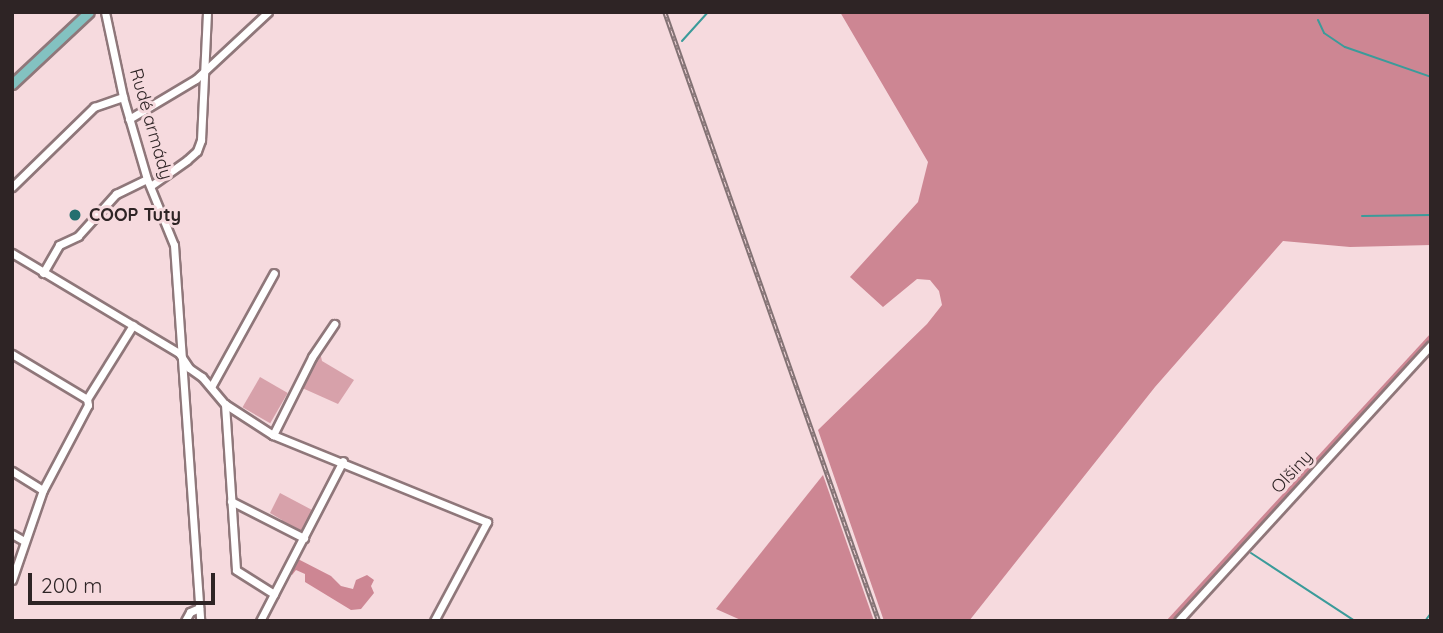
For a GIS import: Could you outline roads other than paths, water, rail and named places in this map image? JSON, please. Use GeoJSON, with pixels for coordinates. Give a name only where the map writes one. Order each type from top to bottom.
{"type":"FeatureCollection","features":[{"type":"Feature","properties":{"kind":"main road"},"geometry":{"type":"LineString","coordinates":[[12,83],[89,12]]}},
{"type":"Feature","properties":{"kind":"street","name":"Rudé armády"},"geometry":{"type":"LineString","coordinates":[[105,12],[123,97],[149,182],[174,245],[200,621]]}},
{"type":"Feature","properties":{"kind":"street"},"geometry":{"type":"LineString","coordinates":[[43,273],[59,245],[86,230],[116,194],[149,182],[197,150],[201,139],[207,12]]}},
{"type":"Feature","properties":{"kind":"street"},"geometry":{"type":"LineString","coordinates":[[130,119],[173,95],[203,73],[268,12]]}},
{"type":"Feature","properties":{"kind":"street"},"geometry":{"type":"LineString","coordinates":[[12,187],[94,107],[123,97]]}},
{"type":"Feature","properties":{"kind":"street"},"geometry":{"type":"LineString","coordinates":[[12,253],[183,356],[189,368],[211,387],[225,404],[273,435],[343,461],[487,522],[434,621]]}},
{"type":"Feature","properties":{"kind":"street"},"geometry":{"type":"LineString","coordinates":[[211,387],[274,273]]}},
{"type":"Feature","properties":{"kind":"street"},"geometry":{"type":"LineString","coordinates":[[273,435],[312,357],[334,324]]}},
{"type":"Feature","properties":{"kind":"street"},"geometry":{"type":"LineString","coordinates":[[12,580],[43,490],[88,405],[87,399],[133,325]]}},
{"type":"Feature","properties":{"kind":"street","name":"Olšiny"},"geometry":{"type":"LineString","coordinates":[[1178,621],[1431,345]]}},
{"type":"Feature","properties":{"kind":"street"},"geometry":{"type":"LineString","coordinates":[[12,354],[87,399]]}},
{"type":"Feature","properties":{"kind":"street"},"geometry":{"type":"LineString","coordinates":[[225,404],[236,570],[274,594]]}},
{"type":"Feature","properties":{"kind":"street"},"geometry":{"type":"LineString","coordinates":[[260,621],[343,461]]}},
{"type":"Feature","properties":{"kind":"street"},"geometry":{"type":"LineString","coordinates":[[12,471],[43,490]]}},
{"type":"Feature","properties":{"kind":"street"},"geometry":{"type":"LineString","coordinates":[[231,501],[304,538]]}},
{"type":"Feature","properties":{"kind":"street"},"geometry":{"type":"LineString","coordinates":[[12,534],[24,541]]}},
{"type":"Feature","properties":{"kind":"street"},"geometry":{"type":"LineString","coordinates":[[185,621],[190,612],[199,608]]}},
{"type":"Feature","properties":{"kind":"waterway"},"geometry":{"type":"LineString","coordinates":[[682,41],[708,12]]}},
{"type":"Feature","properties":{"kind":"waterway"},"geometry":{"type":"LineString","coordinates":[[1318,20],[1324,33],[1345,47],[1431,77]]}},
{"type":"Feature","properties":{"kind":"waterway"},"geometry":{"type":"LineString","coordinates":[[1362,216],[1431,215]]}},
{"type":"Feature","properties":{"kind":"waterway"},"geometry":{"type":"LineString","coordinates":[[1251,553],[1355,621]]}},
{"type":"Feature","properties":{"kind":"waterway"},"geometry":{"type":"LineString","coordinates":[[1425,621],[1431,613]]}},
{"type":"Feature","properties":{"kind":"railway"},"geometry":{"type":"LineString","coordinates":[[665,12],[879,621]]}},
{"type":"Feature","properties":{"kind":"place","name":"COOP Tuty"},"geometry":{"type":"Point","coordinates":[75,215]}}]}
